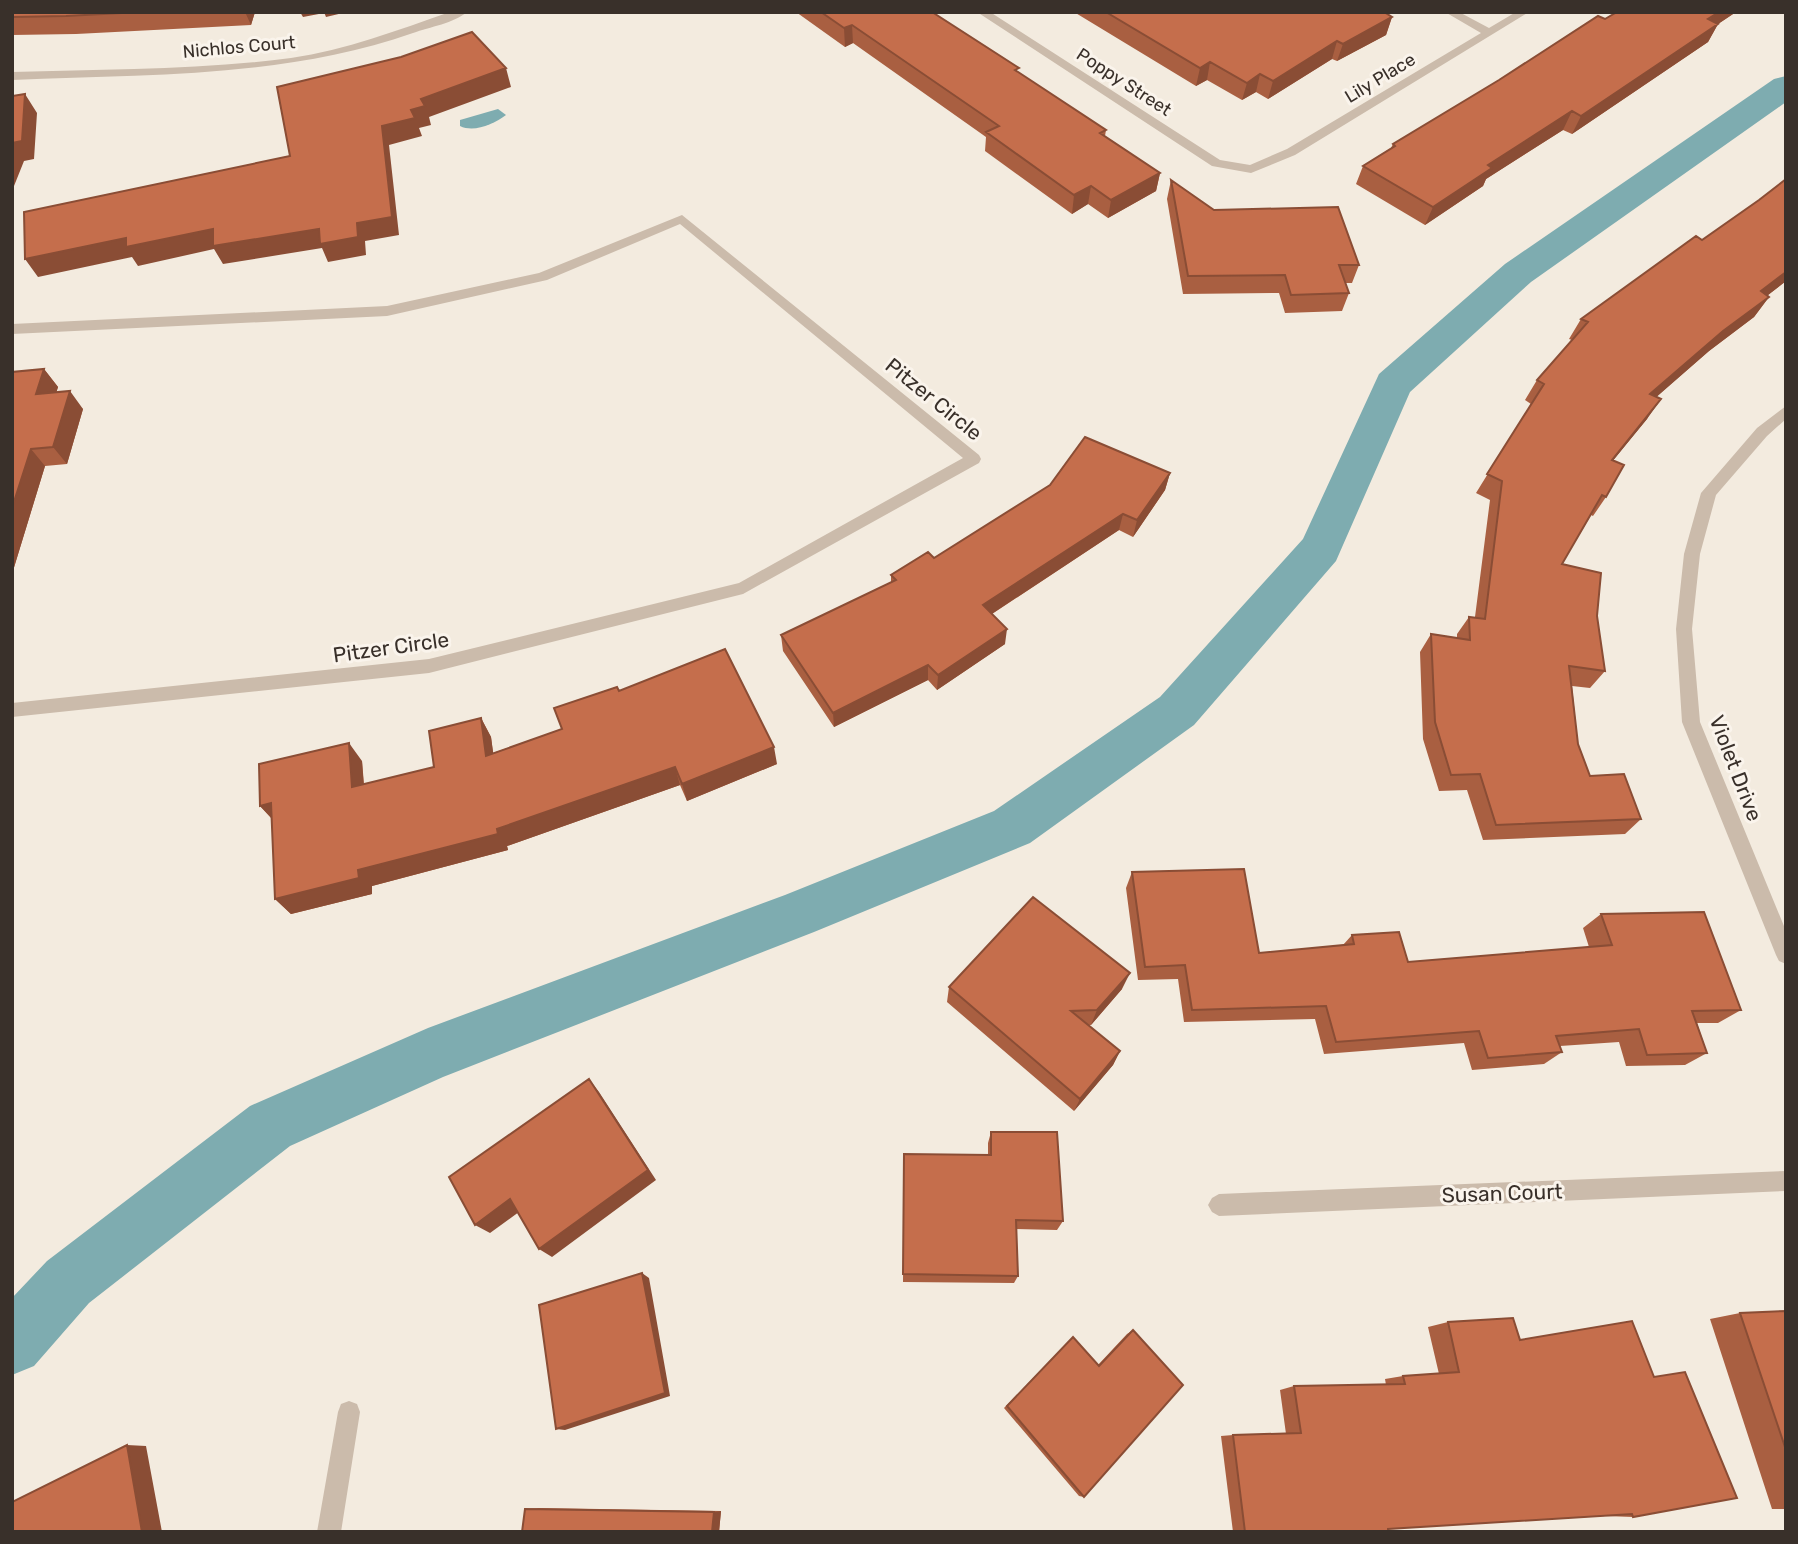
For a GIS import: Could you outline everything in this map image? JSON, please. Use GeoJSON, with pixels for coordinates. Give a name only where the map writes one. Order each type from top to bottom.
{"type":"FeatureCollection","features":[{"type":"Feature","properties":{"kind":"street","name":"Nichlos Court"},"geometry":{"type":"LineString","coordinates":[[12,76],[196,69],[292,61],[366,45],[462,12]]}},
{"type":"Feature","properties":{"kind":"street","name":"Poppy Street"},"geometry":{"type":"LineString","coordinates":[[982,12],[1216,163],[1251,169]]}},
{"type":"Feature","properties":{"kind":"street"},"geometry":{"type":"LineString","coordinates":[[1450,12],[1489,33]]}},
{"type":"Feature","properties":{"kind":"street","name":"Lily Place"},"geometry":{"type":"LineString","coordinates":[[1251,169],[1291,152],[1524,12]]}},
{"type":"Feature","properties":{"kind":"street","name":"Pitzer Circle"},"geometry":{"type":"LineString","coordinates":[[12,329],[387,310],[542,277],[682,219],[974,459],[743,588],[429,666],[12,710]]}},
{"type":"Feature","properties":{"kind":"street","name":"Violet Drive"},"geometry":{"type":"LineString","coordinates":[[1786,411],[1762,432],[1709,493],[1692,554],[1684,629],[1691,722],[1786,955]]}},
{"type":"Feature","properties":{"kind":"street","name":"Susan Court"},"geometry":{"type":"LineString","coordinates":[[1219,1205],[1786,1181]]}},
{"type":"Feature","properties":{"kind":"street"},"geometry":{"type":"LineString","coordinates":[[328,1532],[349,1412]]}},
{"type":"Feature","properties":{"kind":"water"},"geometry":{"type":"Polygon","coordinates":[[[498,109],[506,115],[490,124],[478,128],[460,126],[460,120],[498,109]]]}},
{"type":"Feature","properties":{"kind":"building"},"geometry":{"type":"Polygon","coordinates":[[[12,12],[140,12],[12,17],[12,12]]]}},
{"type":"Feature","properties":{"kind":"building"},"geometry":{"type":"Polygon","coordinates":[[[821,12],[932,12],[1019,68],[1015,70],[1106,130],[1100,133],[1160,173],[1111,200],[1091,186],[1074,195],[986,132],[999,126],[852,25],[844,28],[821,12]]]}},
{"type":"Feature","properties":{"kind":"building"},"geometry":{"type":"Polygon","coordinates":[[[1106,12],[1384,12],[1392,17],[1343,44],[1337,41],[1273,81],[1260,74],[1247,83],[1210,62],[1200,68],[1106,12]]]}},
{"type":"Feature","properties":{"kind":"building"},"geometry":{"type":"Polygon","coordinates":[[[1617,12],[1719,12],[1708,19],[1718,24],[1581,116],[1572,111],[1488,165],[1492,168],[1433,207],[1363,166],[1395,146],[1393,144],[1598,16],[1605,19],[1617,12]]]}},
{"type":"Feature","properties":{"kind":"building"},"geometry":{"type":"Polygon","coordinates":[[[472,32],[506,68],[421,99],[425,106],[411,110],[415,118],[382,126],[392,217],[357,223],[358,237],[320,244],[319,229],[213,246],[213,229],[126,247],[126,238],[25,259],[24,212],[290,156],[277,87],[401,57],[472,32]]]}},
{"type":"Feature","properties":{"kind":"building"},"geometry":{"type":"Polygon","coordinates":[[[25,94],[22,141],[12,143],[12,96],[25,94]]]}},
{"type":"Feature","properties":{"kind":"building"},"geometry":{"type":"Polygon","coordinates":[[[1786,179],[1786,272],[1761,291],[1769,297],[1723,331],[1650,394],[1661,399],[1612,460],[1624,465],[1606,497],[1602,495],[1562,564],[1601,573],[1597,616],[1605,671],[1569,666],[1578,744],[1590,776],[1624,774],[1641,819],[1496,825],[1480,774],[1451,775],[1435,722],[1431,634],[1470,640],[1469,617],[1485,619],[1502,481],[1487,474],[1544,384],[1537,380],[1588,322],[1581,319],[1696,236],[1702,240],[1786,179]]]}},
{"type":"Feature","properties":{"kind":"building"},"geometry":{"type":"Polygon","coordinates":[[[1171,180],[1214,210],[1338,207],[1359,265],[1339,265],[1349,293],[1291,295],[1285,275],[1188,276],[1171,180]]]}},
{"type":"Feature","properties":{"kind":"building"},"geometry":{"type":"Polygon","coordinates":[[[44,369],[36,394],[70,391],[53,447],[31,449],[12,508],[12,372],[44,369]]]}},
{"type":"Feature","properties":{"kind":"building"},"geometry":{"type":"Polygon","coordinates":[[[1085,437],[1170,473],[1137,520],[1123,514],[983,605],[1007,629],[938,675],[928,665],[833,713],[781,635],[896,580],[891,575],[928,552],[934,558],[1050,485],[1085,437]]]}},
{"type":"Feature","properties":{"kind":"building"},"geometry":{"type":"Polygon","coordinates":[[[725,649],[774,747],[682,784],[675,767],[497,829],[498,834],[358,870],[359,878],[275,899],[271,803],[260,806],[259,764],[349,743],[352,787],[434,767],[429,731],[481,718],[486,756],[562,729],[554,708],[617,687],[619,691],[725,649]]]}},
{"type":"Feature","properties":{"kind":"building"},"geometry":{"type":"Polygon","coordinates":[[[1244,869],[1259,953],[1354,944],[1352,935],[1399,932],[1408,962],[1612,945],[1601,914],[1704,912],[1741,1010],[1692,1011],[1707,1053],[1647,1055],[1639,1029],[1556,1036],[1562,1052],[1488,1058],[1479,1031],[1336,1042],[1326,1006],[1192,1010],[1185,965],[1145,967],[1132,872],[1244,869]]]}},
{"type":"Feature","properties":{"kind":"building"},"geometry":{"type":"Polygon","coordinates":[[[1033,897],[1130,973],[1097,1010],[1071,1011],[1120,1051],[1080,1099],[949,987],[1033,897]]]}},
{"type":"Feature","properties":{"kind":"building"},"geometry":{"type":"Polygon","coordinates":[[[589,1079],[648,1170],[539,1249],[510,1199],[475,1225],[449,1177],[589,1079]]]}},
{"type":"Feature","properties":{"kind":"building"},"geometry":{"type":"Polygon","coordinates":[[[991,1132],[1057,1132],[1063,1221],[1016,1220],[1018,1276],[903,1274],[904,1154],[991,1155],[991,1132]]]}},
{"type":"Feature","properties":{"kind":"building"},"geometry":{"type":"Polygon","coordinates":[[[642,1273],[665,1393],[556,1429],[539,1305],[642,1273]]]}},
{"type":"Feature","properties":{"kind":"building"},"geometry":{"type":"Polygon","coordinates":[[[1786,1311],[1786,1450],[1740,1313],[1786,1311]]]}},
{"type":"Feature","properties":{"kind":"building"},"geometry":{"type":"Polygon","coordinates":[[[1513,1318],[1520,1340],[1632,1321],[1654,1377],[1685,1372],[1737,1498],[1633,1517],[1632,1514],[1388,1529],[1388,1532],[1245,1532],[1233,1435],[1301,1433],[1294,1386],[1405,1384],[1403,1376],[1459,1372],[1448,1322],[1513,1318]]]}},
{"type":"Feature","properties":{"kind":"building"},"geometry":{"type":"Polygon","coordinates":[[[1133,1330],[1183,1385],[1084,1497],[1007,1406],[1073,1337],[1099,1366],[1133,1330]]]}},
{"type":"Feature","properties":{"kind":"building"},"geometry":{"type":"Polygon","coordinates":[[[127,1445],[142,1532],[12,1532],[12,1502],[127,1445]]]}},
{"type":"Feature","properties":{"kind":"building"},"geometry":{"type":"Polygon","coordinates":[[[525,1509],[714,1512],[712,1532],[522,1532],[525,1509]]]}},
{"type":"Feature","properties":{"kind":"waterway"},"geometry":{"type":"LineString","coordinates":[[12,1344],[68,1282],[270,1126],[428,1055],[796,915],[1012,827],[1177,711],[1320,549],[1393,384],[1518,273],[1786,86]]}}]}
